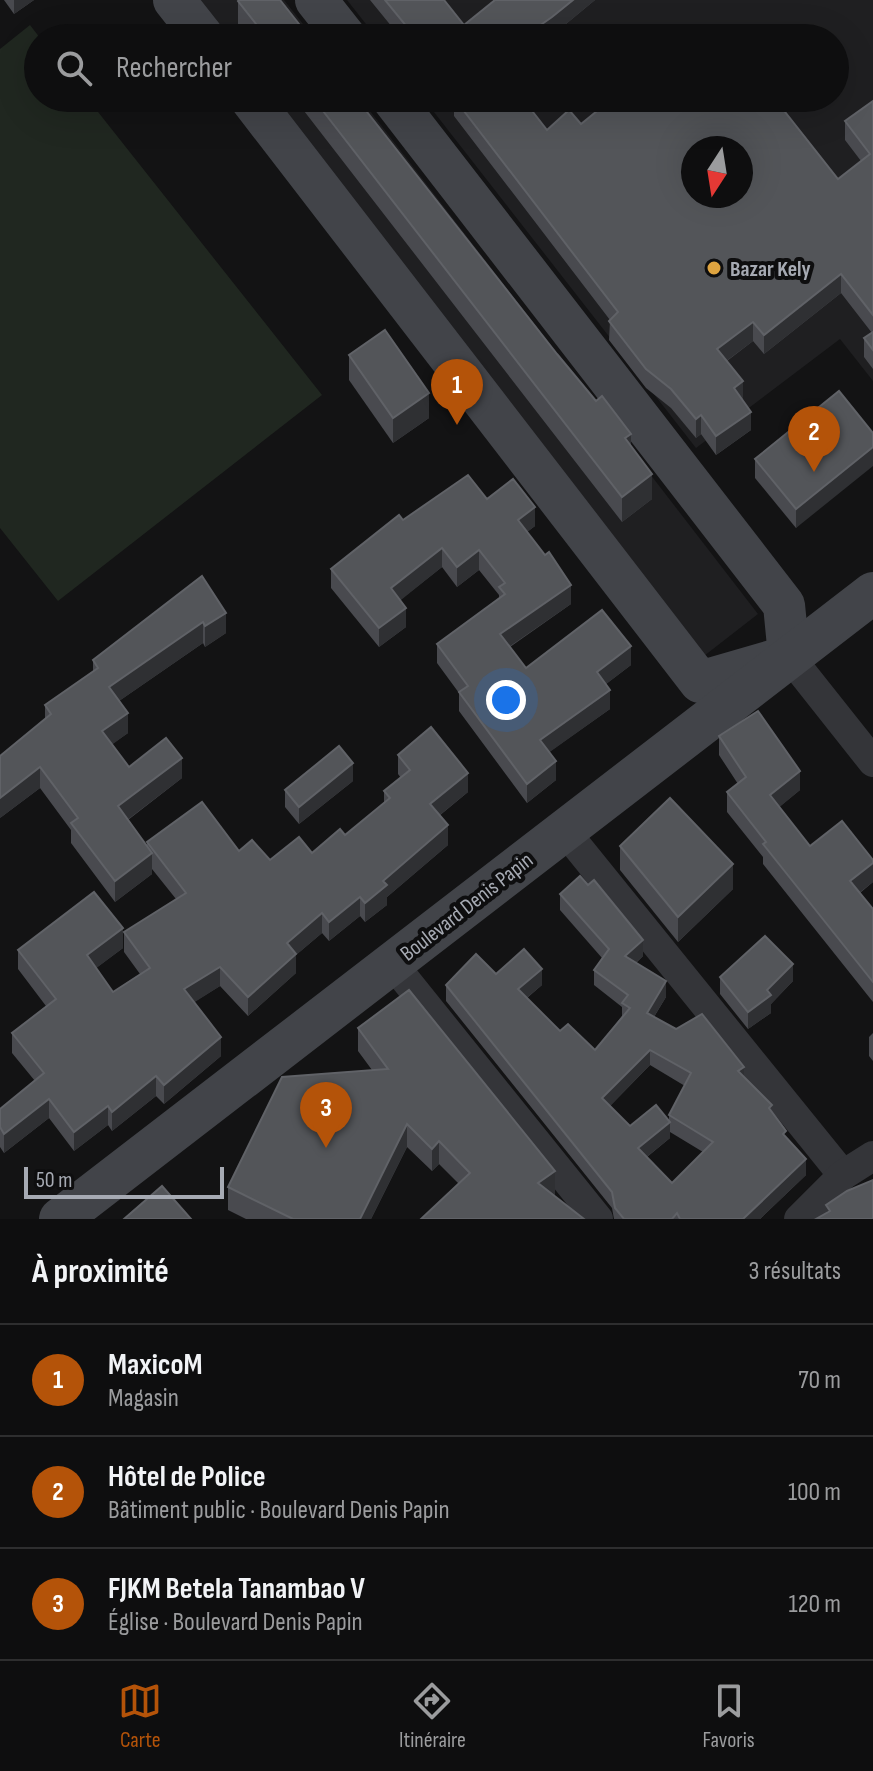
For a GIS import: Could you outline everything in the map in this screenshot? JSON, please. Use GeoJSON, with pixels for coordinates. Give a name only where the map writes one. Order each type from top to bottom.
{"type":"FeatureCollection","features":[{"type":"Feature","properties":{"kind":"street"},"geometry":{"type":"LineString","coordinates":[[174,0],[193,24]]}},
{"type":"Feature","properties":{"kind":"street"},"geometry":{"type":"LineString","coordinates":[[316,0],[335,24]]}},
{"type":"Feature","properties":{"kind":"street"},"geometry":{"type":"LineString","coordinates":[[261,112],[700,682],[789,656]]}},
{"type":"Feature","properties":{"kind":"street"},"geometry":{"type":"LineString","coordinates":[[403,112],[784,605],[789,656],[873,762]]}},
{"type":"Feature","properties":{"kind":"street","name":"Boulevard Denis Papin"},"geometry":{"type":"LineString","coordinates":[[60,1219],[873,593]]}},
{"type":"Feature","properties":{"kind":"street"},"geometry":{"type":"LineString","coordinates":[[564,830],[843,1175]]}},
{"type":"Feature","properties":{"kind":"street"},"geometry":{"type":"LineString","coordinates":[[392,963],[598,1219]]}},
{"type":"Feature","properties":{"kind":"street"},"geometry":{"type":"LineString","coordinates":[[799,1219],[843,1175],[873,1156]]}},
{"type":"Feature","properties":{"kind":"shaded area"},"geometry":{"type":"Polygon","coordinates":[[[183,0],[284,0],[303,24],[201,24],[183,0]]]}},
{"type":"Feature","properties":{"kind":"shaded area","name":"Bazar Kely"},"geometry":{"type":"Polygon","coordinates":[[[347,0],[873,0],[873,381],[840,339],[696,448],[434,112],[849,112],[849,24],[366,24],[347,0]]]}},
{"type":"Feature","properties":{"kind":"shaded area"},"geometry":{"type":"Polygon","coordinates":[[[24,30],[24,112],[98,112],[322,395],[58,601],[0,528],[0,49],[24,30]]]}},
{"type":"Feature","properties":{"kind":"shaded area"},"geometry":{"type":"Polygon","coordinates":[[[269,112],[371,112],[758,614],[695,663],[269,112]]]}},
{"type":"Feature","properties":{"kind":"building"},"geometry":{"type":"Polygon","coordinates":[[[280,0],[299,24],[256,24],[238,1],[280,0]]]}},
{"type":"Feature","properties":{"kind":"building"},"geometry":{"type":"Polygon","coordinates":[[[385,0],[444,0],[463,24],[405,24],[385,0]]]}},
{"type":"Feature","properties":{"kind":"building"},"geometry":{"type":"Polygon","coordinates":[[[495,0],[573,0],[542,24],[465,24],[495,0]]]}},
{"type":"Feature","properties":{"kind":"building"},"geometry":{"type":"Polygon","coordinates":[[[873,101],[873,315],[841,274],[764,335],[753,322],[717,349],[743,381],[734,388],[751,412],[716,436],[701,415],[696,419],[671,389],[646,369],[609,321],[618,312],[465,112],[533,112],[547,130],[567,112],[571,112],[581,124],[596,112],[785,112],[838,179],[870,154],[845,121],[873,101]]]}},
{"type":"Feature","properties":{"kind":"building"},"geometry":{"type":"Polygon","coordinates":[[[324,112],[367,112],[557,354],[596,401],[602,396],[631,434],[625,438],[652,474],[622,497],[324,112]]]}},
{"type":"Feature","properties":{"kind":"building"},"geometry":{"type":"Polygon","coordinates":[[[385,330],[429,393],[393,418],[349,355],[385,330]]]}},
{"type":"Feature","properties":{"kind":"building"},"geometry":{"type":"Polygon","coordinates":[[[873,332],[873,350],[864,338],[873,332]]]}},
{"type":"Feature","properties":{"kind":"building"},"geometry":{"type":"Polygon","coordinates":[[[839,391],[873,433],[873,447],[796,509],[755,459],[839,391]]]}},
{"type":"Feature","properties":{"kind":"building"},"geometry":{"type":"Polygon","coordinates":[[[468,475],[487,499],[513,479],[535,507],[518,520],[545,555],[549,552],[571,585],[500,634],[526,668],[602,610],[631,646],[597,672],[610,690],[540,740],[556,761],[527,784],[459,692],[468,686],[437,644],[505,594],[499,587],[505,583],[479,550],[457,567],[442,548],[391,588],[406,608],[379,628],[331,569],[399,515],[403,520],[468,475]]]}},
{"type":"Feature","properties":{"kind":"building"},"geometry":{"type":"Polygon","coordinates":[[[202,576],[226,613],[205,626],[203,622],[109,687],[128,713],[102,731],[129,767],[166,738],[182,758],[118,806],[152,853],[115,881],[71,823],[78,818],[40,767],[0,798],[0,756],[51,714],[45,705],[98,668],[93,660],[202,576]]]}},
{"type":"Feature","properties":{"kind":"building"},"geometry":{"type":"Polygon","coordinates":[[[758,711],[800,771],[770,795],[810,846],[842,821],[873,860],[850,881],[873,909],[873,982],[763,844],[766,842],[727,792],[746,777],[719,736],[758,711]]]}},
{"type":"Feature","properties":{"kind":"building"},"geometry":{"type":"Polygon","coordinates":[[[431,727],[468,773],[430,804],[448,825],[383,881],[387,885],[365,903],[360,897],[329,922],[322,913],[287,943],[296,954],[248,997],[220,967],[184,989],[221,1037],[164,1085],[156,1076],[112,1112],[108,1106],[74,1132],[49,1099],[4,1134],[0,1127],[0,1109],[44,1073],[12,1033],[56,999],[18,950],[94,892],[123,928],[87,955],[113,992],[150,968],[124,932],[186,893],[147,842],[202,802],[239,851],[252,840],[270,860],[299,837],[312,853],[340,829],[345,835],[390,798],[384,791],[410,770],[398,755],[431,727]]]}},
{"type":"Feature","properties":{"kind":"building"},"geometry":{"type":"Polygon","coordinates":[[[339,746],[353,763],[299,807],[285,790],[339,746]]]}},
{"type":"Feature","properties":{"kind":"building"},"geometry":{"type":"Polygon","coordinates":[[[670,798],[733,864],[678,917],[620,846],[670,798]]]}},
{"type":"Feature","properties":{"kind":"building"},"geometry":{"type":"Polygon","coordinates":[[[580,876],[588,885],[594,880],[643,940],[625,956],[666,981],[647,1013],[676,1029],[702,1014],[744,1067],[738,1071],[772,1105],[769,1108],[786,1131],[783,1134],[806,1159],[743,1219],[680,1219],[677,1213],[672,1219],[624,1219],[615,1208],[612,1192],[446,985],[476,954],[496,974],[524,949],[542,969],[518,989],[560,1031],[568,1024],[595,1050],[630,1008],[622,1003],[628,995],[594,970],[609,949],[560,894],[580,876]],[[650,1050],[602,1098],[630,1126],[656,1105],[670,1122],[638,1148],[672,1183],[713,1142],[669,1115],[691,1073],[650,1050]]]}},
{"type":"Feature","properties":{"kind":"building"},"geometry":{"type":"Polygon","coordinates":[[[765,936],[793,964],[767,990],[771,995],[748,1012],[720,977],[765,936]]]}},
{"type":"Feature","properties":{"kind":"building"},"geometry":{"type":"Polygon","coordinates":[[[409,990],[555,1171],[538,1183],[584,1219],[421,1219],[470,1173],[439,1141],[432,1149],[407,1124],[360,1219],[293,1219],[228,1187],[282,1077],[388,1069],[358,1028],[409,990]]]}},
{"type":"Feature","properties":{"kind":"building"},"geometry":{"type":"Polygon","coordinates":[[[873,1180],[873,1219],[816,1219],[830,1211],[826,1205],[847,1191],[873,1180]]]}},
{"type":"Feature","properties":{"kind":"building"},"geometry":{"type":"Polygon","coordinates":[[[162,1186],[191,1219],[124,1219],[162,1186]]]}},
{"type":"Feature","properties":{"kind":"place","name":"Bazar Kely"},"geometry":{"type":"Point","coordinates":[714,268]}},
{"type":"Feature","properties":{"kind":"place","name":"MaxicoM"},"geometry":{"type":"Point","coordinates":[457,425]}},
{"type":"Feature","properties":{"kind":"place","name":"Hôtel de Police"},"geometry":{"type":"Point","coordinates":[814,472]}},
{"type":"Feature","properties":{"kind":"place","name":"FJKM Betela Tanambao V"},"geometry":{"type":"Point","coordinates":[326,1148]}}]}
